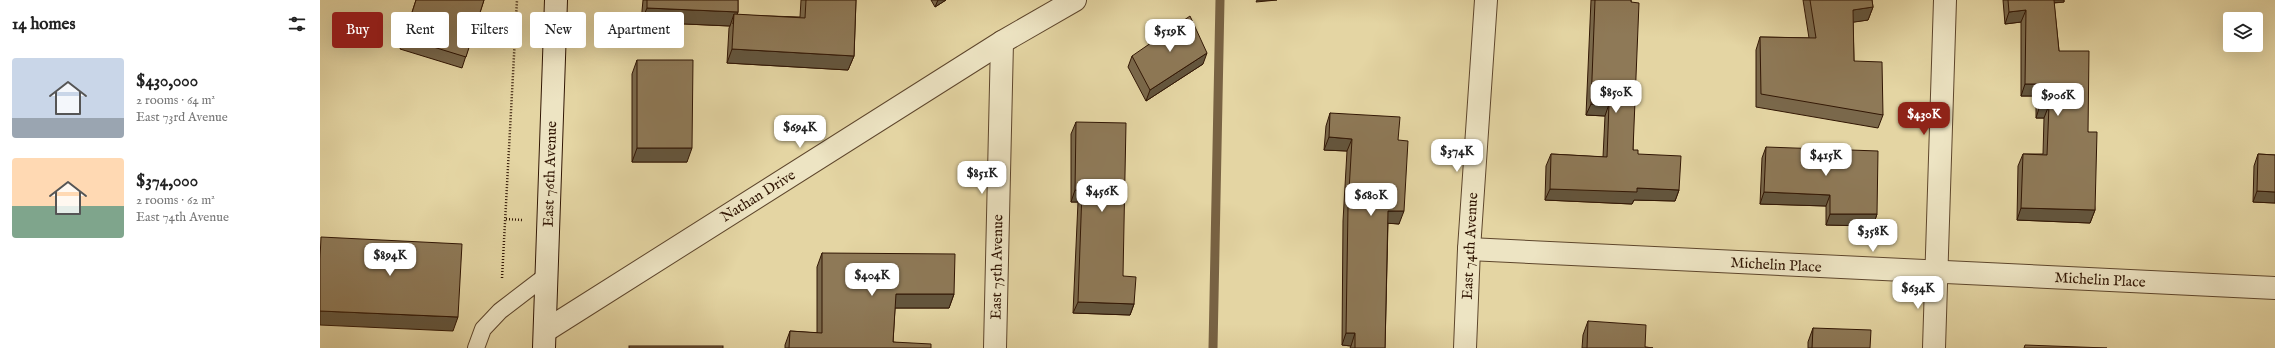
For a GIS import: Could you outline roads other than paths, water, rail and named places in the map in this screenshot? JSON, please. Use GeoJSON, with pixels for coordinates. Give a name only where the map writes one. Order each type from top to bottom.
{"type":"FeatureCollection","features":[{"type":"Feature","properties":{"kind":"street","name":"East 76th Avenue"},"geometry":{"type":"LineString","coordinates":[[544,340],[556,0]]}},
{"type":"Feature","properties":{"kind":"street","name":"Nathan Drive"},"geometry":{"type":"LineString","coordinates":[[544,340],[1002,42],[1075,0]]}},
{"type":"Feature","properties":{"kind":"street","name":"East 74th Avenue"},"geometry":{"type":"LineString","coordinates":[[1465,348],[1469,249],[1486,0]]}},
{"type":"Feature","properties":{"kind":"street"},"geometry":{"type":"LineString","coordinates":[[1934,348],[1945,0]]}},
{"type":"Feature","properties":{"kind":"street","name":"East 75th Avenue"},"geometry":{"type":"LineString","coordinates":[[995,348],[1002,42]]}},
{"type":"Feature","properties":{"kind":"street","name":"Michelin Place"},"geometry":{"type":"LineString","coordinates":[[1469,249],[1936,273],[2275,288]]}},
{"type":"Feature","properties":{"kind":"lane"},"geometry":{"type":"LineString","coordinates":[[476,348],[483,329],[500,311],[546,275]]}},
{"type":"Feature","properties":{"kind":"waterway"},"geometry":{"type":"LineString","coordinates":[[1213,348],[1220,0]]}}]}
